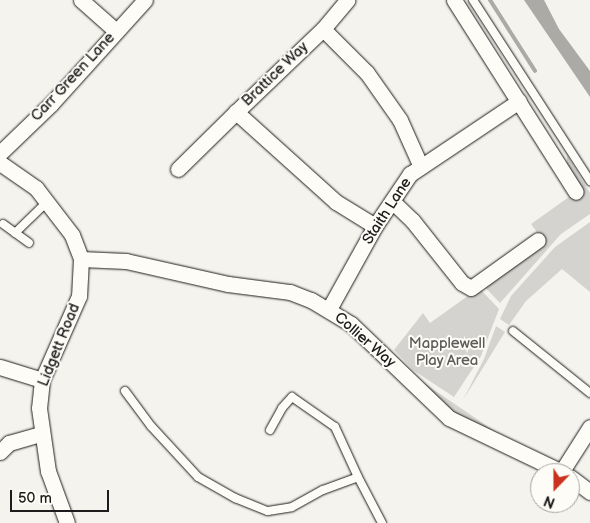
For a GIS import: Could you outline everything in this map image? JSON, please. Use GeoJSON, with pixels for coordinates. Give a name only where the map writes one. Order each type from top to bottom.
{"type":"FeatureCollection","features":[{"type":"Feature","properties":{"kind":"street"},"geometry":{"type":"LineString","coordinates":[[82,0],[116,32]]}},
{"type":"Feature","properties":{"kind":"street","name":"Carr Green Lane"},"geometry":{"type":"LineString","coordinates":[[0,153],[51,104],[145,0]]}},
{"type":"Feature","properties":{"kind":"street","name":"Brattice Way"},"geometry":{"type":"LineString","coordinates":[[347,0],[323,30],[236,112],[336,202],[375,226]]}},
{"type":"Feature","properties":{"kind":"street"},"geometry":{"type":"LineString","coordinates":[[454,0],[576,192]]}},
{"type":"Feature","properties":{"kind":"street"},"geometry":{"type":"LineString","coordinates":[[323,30],[367,73],[400,120],[421,167]]}},
{"type":"Feature","properties":{"kind":"street","name":"Staith Lane"},"geometry":{"type":"LineString","coordinates":[[329,309],[375,226],[410,174],[518,101]]}},
{"type":"Feature","properties":{"kind":"street"},"geometry":{"type":"LineString","coordinates":[[178,169],[236,112]]}},
{"type":"Feature","properties":{"kind":"street","name":"Lidgett Road"},"geometry":{"type":"LineString","coordinates":[[0,163],[36,188],[72,235],[81,259],[79,296],[42,380],[38,408],[48,471],[67,523]]}},
{"type":"Feature","properties":{"kind":"street"},"geometry":{"type":"LineString","coordinates":[[392,201],[412,220],[466,286],[471,288],[538,240]]}},
{"type":"Feature","properties":{"kind":"street","name":"Collier Way"},"geometry":{"type":"LineString","coordinates":[[81,259],[126,261],[209,281],[282,290],[329,309],[367,338],[448,418],[479,435],[541,463]]}},
{"type":"Feature","properties":{"kind":"street"},"geometry":{"type":"LineString","coordinates":[[0,367],[42,380]]}},
{"type":"Feature","properties":{"kind":"street"},"geometry":{"type":"LineString","coordinates":[[571,463],[590,427]]}},
{"type":"Feature","properties":{"kind":"street"},"geometry":{"type":"LineString","coordinates":[[0,452],[8,443],[42,434]]}},
{"type":"Feature","properties":{"kind":"lane"},"geometry":{"type":"LineString","coordinates":[[473,0],[590,181]]}},
{"type":"Feature","properties":{"kind":"lane"},"geometry":{"type":"LineString","coordinates":[[15,233],[47,202]]}},
{"type":"Feature","properties":{"kind":"lane"},"geometry":{"type":"LineString","coordinates":[[3,224],[29,243]]}},
{"type":"Feature","properties":{"kind":"lane"},"geometry":{"type":"LineString","coordinates":[[514,330],[590,393]]}},
{"type":"Feature","properties":{"kind":"lane"},"geometry":{"type":"LineString","coordinates":[[125,391],[151,426],[198,477],[268,511],[292,507],[323,490],[358,477]]}},
{"type":"Feature","properties":{"kind":"lane"},"geometry":{"type":"LineString","coordinates":[[270,430],[282,408],[292,397],[334,426],[382,523]]}},
{"type":"Feature","properties":{"kind":"green space"},"geometry":{"type":"Polygon","coordinates":[[[567,155],[590,193],[590,214],[561,234],[500,303],[481,283],[541,238],[531,224],[576,192],[567,175],[567,155]]]}},
{"type":"Feature","properties":{"kind":"green space"},"geometry":{"type":"Polygon","coordinates":[[[590,222],[590,292],[562,269],[526,301],[509,325],[500,319],[511,296],[555,247],[590,222]]]}},
{"type":"Feature","properties":{"kind":"green space","name":"Mapplewell Play Area"},"geometry":{"type":"Polygon","coordinates":[[[479,288],[499,309],[481,356],[454,397],[413,370],[394,350],[423,313],[430,323],[479,288]]]}},
{"type":"Feature","properties":{"kind":"green space"},"geometry":{"type":"Polygon","coordinates":[[[496,326],[505,332],[463,400],[484,359],[496,326]]]}},
{"type":"Feature","properties":{"kind":"green space"},"geometry":{"type":"Polygon","coordinates":[[[421,381],[509,441],[461,419],[421,381]]]}},
{"type":"Feature","properties":{"kind":"shaded area"},"geometry":{"type":"Polygon","coordinates":[[[524,0],[544,0],[559,29],[590,71],[590,97],[524,0]]]}},
{"type":"Feature","properties":{"kind":"waterway"},"geometry":{"type":"LineString","coordinates":[[490,0],[535,71]]}}]}
